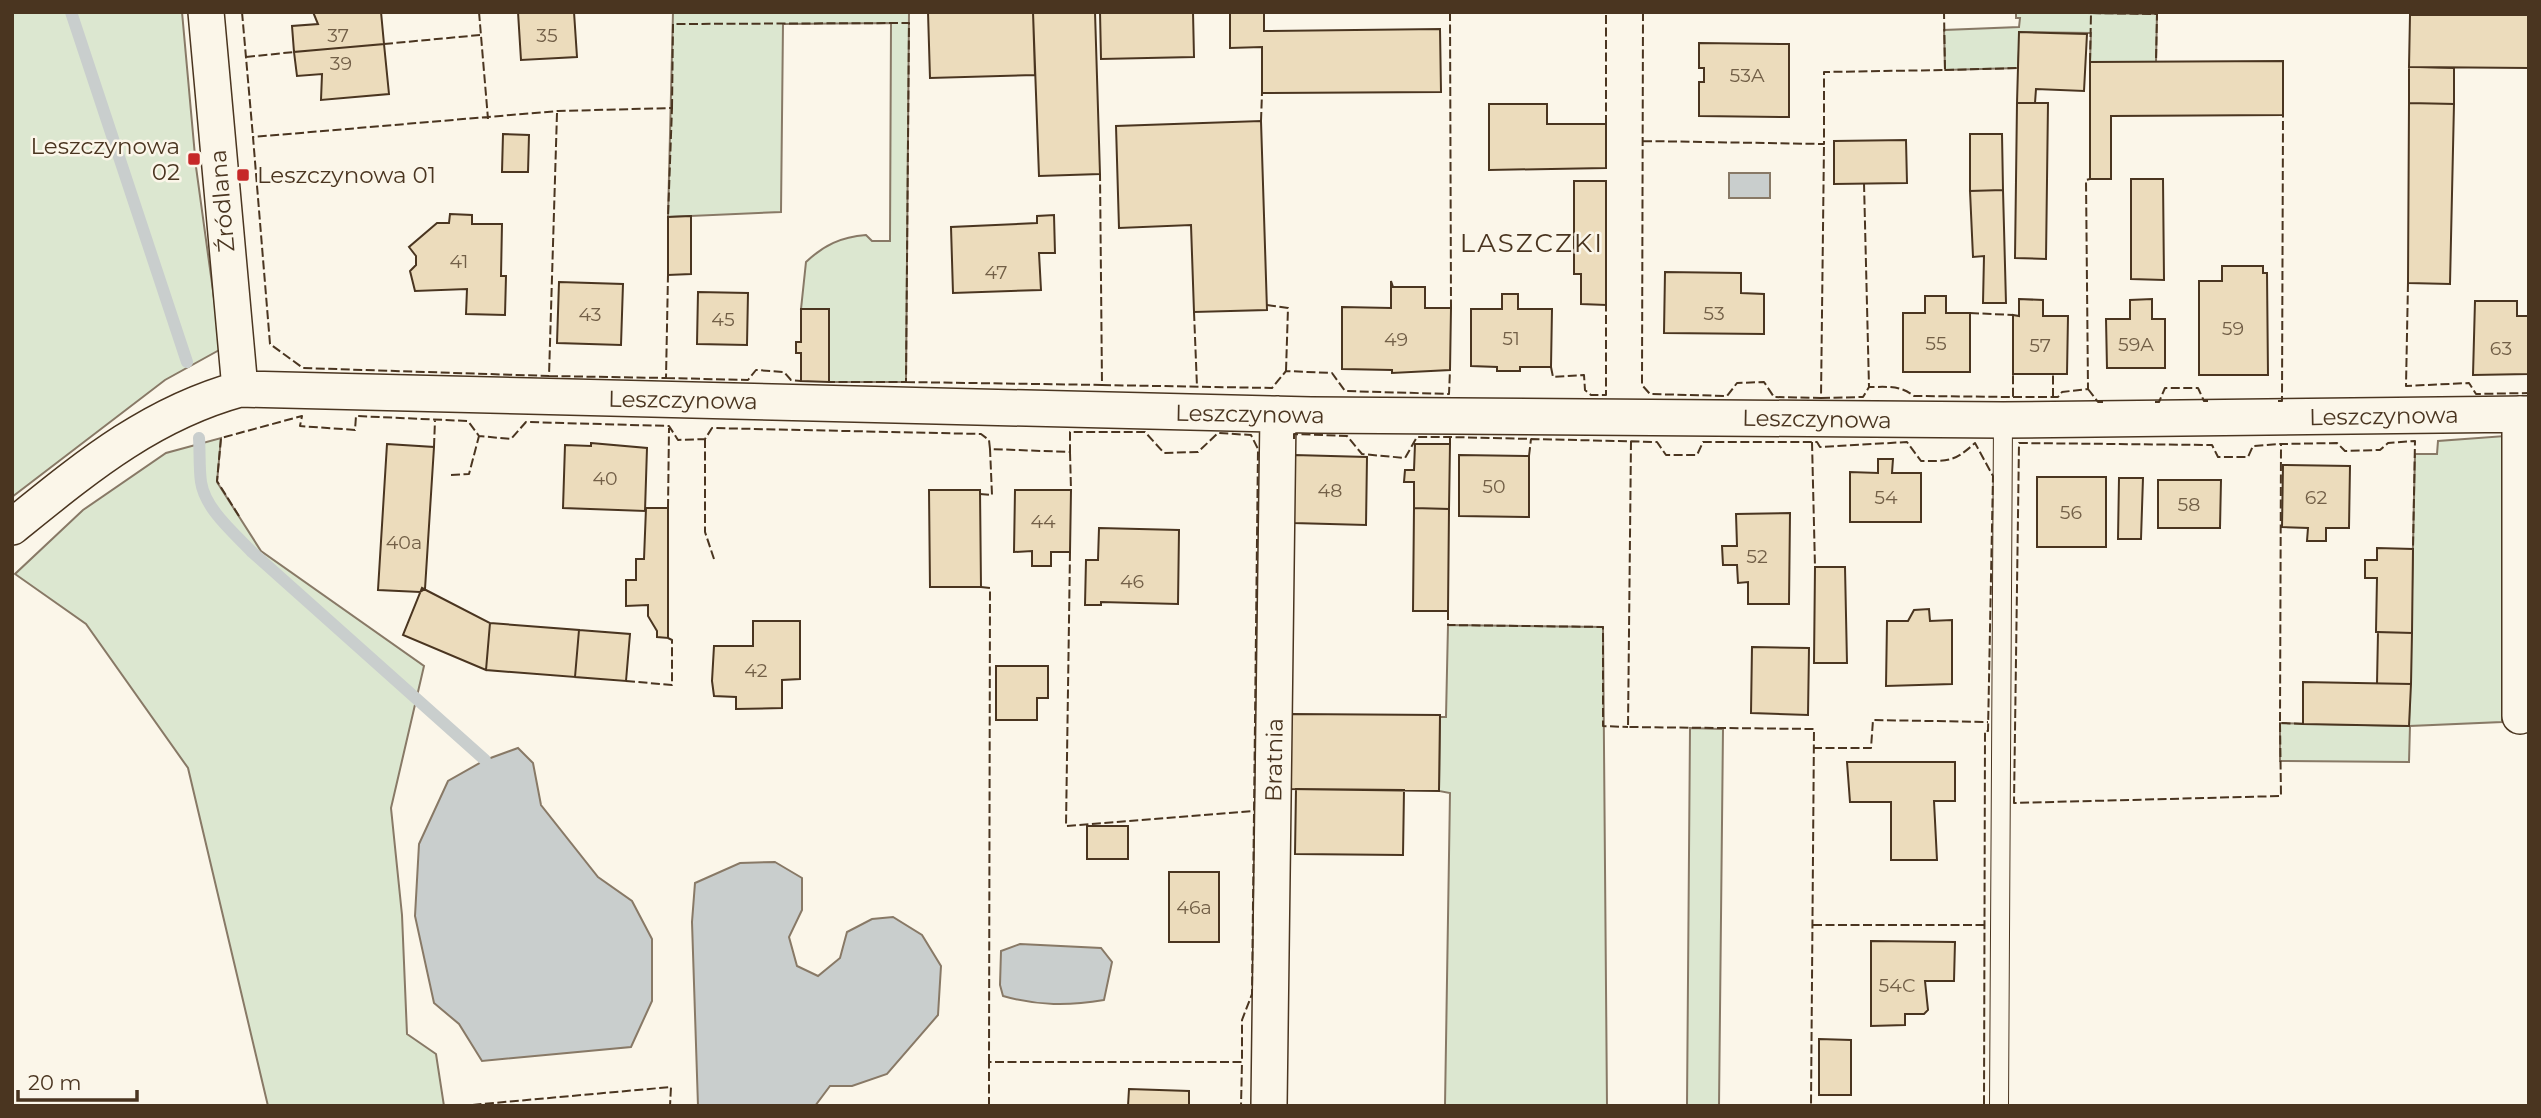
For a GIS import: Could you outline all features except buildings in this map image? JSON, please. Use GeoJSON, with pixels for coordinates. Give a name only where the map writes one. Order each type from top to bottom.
{"type":"FeatureCollection","features":[{"type":"Feature","properties":{"kind":"street","name":"Źródlana"},"geometry":{"type":"LineString","coordinates":[[206,12],[240,389]]}},
{"type":"Feature","properties":{"kind":"street","name":"Leszczynowa"},"geometry":{"type":"LineString","coordinates":[[12,527],[93,462],[144,429],[199,400],[240,389],[1278,414],[2003,420],[2524,414]]}},
{"type":"Feature","properties":{"kind":"street","name":"Bratnia"},"geometry":{"type":"LineString","coordinates":[[1269,1106],[1278,414]]}},
{"type":"Feature","properties":{"kind":"street"},"geometry":{"type":"LineString","coordinates":[[2520,716],[2524,414]]}},
{"type":"Feature","properties":{"kind":"lane"},"geometry":{"type":"LineString","coordinates":[[1999,1106],[2003,420]]}},
{"type":"Feature","properties":{"kind":"green space"},"geometry":{"type":"Polygon","coordinates":[[[12,12],[182,12],[196,167],[221,349],[165,380],[12,497],[12,12]]]}},
{"type":"Feature","properties":{"kind":"green space"},"geometry":{"type":"Polygon","coordinates":[[[673,12],[909,12],[906,382],[829,382],[829,309],[801,309],[806,262],[819,251],[833,243],[857,236],[866,235],[872,241],[890,241],[891,23],[783,24],[781,212],[668,217],[673,12]]]}},
{"type":"Feature","properties":{"kind":"green space"},"geometry":{"type":"Polygon","coordinates":[[[2016,12],[2157,14],[2156,62],[2090,62],[2091,33],[2020,32],[2018,68],[1945,70],[1944,30],[2019,27],[2020,18],[2016,18],[2016,12]]]}},
{"type":"Feature","properties":{"kind":"green space"},"geometry":{"type":"Polygon","coordinates":[[[2505,436],[2502,722],[2410,726],[2409,762],[2280,761],[2280,723],[2409,726],[2415,454],[2437,454],[2438,441],[2505,436]]]}},
{"type":"Feature","properties":{"kind":"green space"},"geometry":{"type":"Polygon","coordinates":[[[221,438],[217,482],[261,551],[424,666],[391,808],[402,915],[407,1034],[436,1054],[444,1106],[268,1106],[188,768],[86,624],[15,574],[83,510],[166,453],[221,438]]]}},
{"type":"Feature","properties":{"kind":"green space"},"geometry":{"type":"Polygon","coordinates":[[[1448,625],[1603,627],[1607,1106],[1445,1106],[1450,793],[1439,791],[1440,717],[1446,717],[1448,625]]]}},
{"type":"Feature","properties":{"kind":"green space"},"geometry":{"type":"Polygon","coordinates":[[[1690,728],[1723,729],[1719,1106],[1687,1106],[1690,728]]]}},
{"type":"Feature","properties":{"kind":"shaded area"},"geometry":{"type":"Polygon","coordinates":[[[1729,173],[1770,173],[1770,198],[1729,198],[1729,173]]]}},
{"type":"Feature","properties":{"kind":"shaded area"},"geometry":{"type":"Polygon","coordinates":[[[518,748],[533,763],[541,805],[598,877],[632,901],[652,939],[652,1001],[631,1047],[482,1061],[459,1024],[434,1003],[415,916],[419,844],[448,781],[485,760],[518,748]]]}},
{"type":"Feature","properties":{"kind":"shaded area"},"geometry":{"type":"Polygon","coordinates":[[[775,862],[802,878],[802,910],[789,937],[797,966],[818,976],[840,958],[847,932],[872,919],[893,917],[922,935],[941,966],[938,1015],[887,1074],[852,1086],[830,1086],[815,1106],[698,1106],[692,922],[695,883],[740,863],[775,862]]]}},
{"type":"Feature","properties":{"kind":"shaded area"},"geometry":{"type":"Polygon","coordinates":[[[1020,944],[1101,948],[1112,962],[1104,1000],[1054,1004],[1003,996],[1000,985],[1001,951],[1020,944]]]}},
{"type":"Feature","properties":{"kind":"waterway"},"geometry":{"type":"LineString","coordinates":[[71,12],[187,362]]}},
{"type":"Feature","properties":{"kind":"waterway"},"geometry":{"type":"LineString","coordinates":[[199,438],[200,477],[204,492],[221,520],[252,552],[485,760]]}},
{"type":"Feature","properties":{"kind":"fence"},"geometry":{"type":"LineString","coordinates":[[242,12],[253,137]]}},
{"type":"Feature","properties":{"kind":"fence"},"geometry":{"type":"LineString","coordinates":[[479,12],[488,119]]}},
{"type":"Feature","properties":{"kind":"fence"},"geometry":{"type":"LineString","coordinates":[[1450,12],[1451,308]]}},
{"type":"Feature","properties":{"kind":"fence"},"geometry":{"type":"LineString","coordinates":[[1606,12],[1606,124]]}},
{"type":"Feature","properties":{"kind":"fence"},"geometry":{"type":"LineString","coordinates":[[1643,12],[1642,385],[1650,394],[1727,396],[1737,383],[1764,382],[1774,397],[1821,398],[1824,144]]}},
{"type":"Feature","properties":{"kind":"fence"},"geometry":{"type":"LineString","coordinates":[[1643,141],[1824,144],[1824,72],[1945,70],[1944,12]]}},
{"type":"Feature","properties":{"kind":"fence"},"geometry":{"type":"LineString","coordinates":[[2090,62],[2091,13],[2157,14],[2156,62]]}},
{"type":"Feature","properties":{"kind":"fence"},"geometry":{"type":"LineString","coordinates":[[672,108],[673,24],[909,23],[906,382],[829,382]]}},
{"type":"Feature","properties":{"kind":"fence"},"geometry":{"type":"LineString","coordinates":[[384,44],[480,35]]}},
{"type":"Feature","properties":{"kind":"fence"},"geometry":{"type":"LineString","coordinates":[[246,57],[294,52]]}},
{"type":"Feature","properties":{"kind":"fence"},"geometry":{"type":"LineString","coordinates":[[1945,70],[2018,68]]}},
{"type":"Feature","properties":{"kind":"fence"},"geometry":{"type":"LineString","coordinates":[[1261,121],[1262,93]]}},
{"type":"Feature","properties":{"kind":"fence"},"geometry":{"type":"LineString","coordinates":[[557,113],[549,376],[303,368],[270,344],[253,137],[558,111],[672,108],[668,217]]}},
{"type":"Feature","properties":{"kind":"fence"},"geometry":{"type":"LineString","coordinates":[[2278,401],[2282,401],[2283,115]]}},
{"type":"Feature","properties":{"kind":"fence"},"geometry":{"type":"LineString","coordinates":[[906,382],[1102,385],[1100,174]]}},
{"type":"Feature","properties":{"kind":"fence"},"geometry":{"type":"LineString","coordinates":[[2013,397],[2058,397],[2062,392],[2088,389],[2086,180],[2090,179]]}},
{"type":"Feature","properties":{"kind":"fence"},"geometry":{"type":"LineString","coordinates":[[1864,183],[1869,387]]}},
{"type":"Feature","properties":{"kind":"fence"},"geometry":{"type":"LineString","coordinates":[[549,376],[666,378],[668,275]]}},
{"type":"Feature","properties":{"kind":"fence"},"geometry":{"type":"LineString","coordinates":[[2408,283],[2406,386],[2469,383],[2476,394],[2529,393]]}},
{"type":"Feature","properties":{"kind":"fence"},"geometry":{"type":"LineString","coordinates":[[1267,305],[1288,308],[1286,371]]}},
{"type":"Feature","properties":{"kind":"fence"},"geometry":{"type":"LineString","coordinates":[[1551,367],[1553,377],[1584,375],[1585,390],[1591,395],[1606,395],[1606,305]]}},
{"type":"Feature","properties":{"kind":"fence"},"geometry":{"type":"LineString","coordinates":[[1194,312],[1197,387]]}},
{"type":"Feature","properties":{"kind":"fence"},"geometry":{"type":"LineString","coordinates":[[1970,313],[2013,315]]}},
{"type":"Feature","properties":{"kind":"fence"},"geometry":{"type":"LineString","coordinates":[[666,378],[748,380],[756,370],[784,372],[791,380],[801,381]]}},
{"type":"Feature","properties":{"kind":"fence"},"geometry":{"type":"LineString","coordinates":[[1102,385],[1272,388],[1286,371],[1332,373],[1345,391],[1449,394],[1450,370]]}},
{"type":"Feature","properties":{"kind":"fence"},"geometry":{"type":"LineString","coordinates":[[1821,398],[1863,397],[1869,387],[1898,388],[1914,396],[2013,397],[2013,374]]}},
{"type":"Feature","properties":{"kind":"fence"},"geometry":{"type":"LineString","coordinates":[[2053,374],[2053,397]]}},
{"type":"Feature","properties":{"kind":"fence"},"geometry":{"type":"LineString","coordinates":[[2155,402],[2159,402],[2165,388],[2198,388],[2204,401],[2208,401]]}},
{"type":"Feature","properties":{"kind":"fence"},"geometry":{"type":"LineString","coordinates":[[2088,389],[2098,402],[2103,402]]}},
{"type":"Feature","properties":{"kind":"fence"},"geometry":{"type":"LineString","coordinates":[[239,516],[217,481],[221,438],[302,416],[300,426],[355,430],[356,416],[468,421],[479,436],[511,439],[526,422],[669,426],[678,440],[705,439],[712,428],[981,434],[989,440],[990,449],[1070,452],[1070,432],[1145,432],[1164,453],[1198,452],[1218,433],[1251,435],[1258,449],[1252,994],[1242,1020],[1242,1062]]}},
{"type":"Feature","properties":{"kind":"fence"},"geometry":{"type":"LineString","coordinates":[[434,447],[435,420]]}},
{"type":"Feature","properties":{"kind":"fence"},"geometry":{"type":"LineString","coordinates":[[668,508],[669,428]]}},
{"type":"Feature","properties":{"kind":"fence"},"geometry":{"type":"LineString","coordinates":[[1294,439],[1294,434],[1347,436],[1362,454],[1405,458],[1417,437],[1450,437]]}},
{"type":"Feature","properties":{"kind":"fence"},"geometry":{"type":"LineString","coordinates":[[451,475],[469,474],[479,436]]}},
{"type":"Feature","properties":{"kind":"fence"},"geometry":{"type":"LineString","coordinates":[[1450,444],[1450,437],[1657,442],[1666,455],[1697,455],[1703,442],[1817,442],[1820,447],[1907,442],[1921,461],[1930,461],[1956,457],[1975,443],[1993,476],[1988,731],[1985,731],[1984,1106]]}},
{"type":"Feature","properties":{"kind":"fence"},"geometry":{"type":"LineString","coordinates":[[705,439],[705,532],[714,559]]}},
{"type":"Feature","properties":{"kind":"fence"},"geometry":{"type":"LineString","coordinates":[[1529,456],[1531,439]]}},
{"type":"Feature","properties":{"kind":"fence"},"geometry":{"type":"LineString","coordinates":[[1631,441],[1628,727],[1814,729],[1811,1106]]}},
{"type":"Feature","properties":{"kind":"fence"},"geometry":{"type":"LineString","coordinates":[[2303,724],[2280,723],[2281,444],[2337,443],[2345,451],[2380,450],[2388,443],[2415,441],[2413,549]]}},
{"type":"Feature","properties":{"kind":"fence"},"geometry":{"type":"LineString","coordinates":[[1812,442],[1815,567]]}},
{"type":"Feature","properties":{"kind":"fence"},"geometry":{"type":"LineString","coordinates":[[2280,723],[2281,796],[2014,803],[2019,443],[2212,445],[2218,457],[2248,457],[2253,446],[2281,444]]}},
{"type":"Feature","properties":{"kind":"fence"},"geometry":{"type":"LineString","coordinates":[[980,494],[992,495],[990,449]]}},
{"type":"Feature","properties":{"kind":"fence"},"geometry":{"type":"LineString","coordinates":[[1070,452],[1071,490]]}},
{"type":"Feature","properties":{"kind":"fence"},"geometry":{"type":"LineString","coordinates":[[1070,552],[1066,826],[1254,811]]}},
{"type":"Feature","properties":{"kind":"fence"},"geometry":{"type":"LineString","coordinates":[[981,587],[990,588],[989,1062]]}},
{"type":"Feature","properties":{"kind":"fence"},"geometry":{"type":"LineString","coordinates":[[1448,611],[1448,625],[1603,627],[1603,726],[1628,727]]}},
{"type":"Feature","properties":{"kind":"fence"},"geometry":{"type":"LineString","coordinates":[[626,681],[672,685],[672,640],[668,638]]}},
{"type":"Feature","properties":{"kind":"fence"},"geometry":{"type":"LineString","coordinates":[[1813,748],[1871,748],[1873,720],[1988,722]]}},
{"type":"Feature","properties":{"kind":"fence"},"geometry":{"type":"LineString","coordinates":[[1813,925],[1984,925]]}},
{"type":"Feature","properties":{"kind":"fence"},"geometry":{"type":"LineString","coordinates":[[989,1106],[989,1062],[1242,1062],[1241,1106]]}},
{"type":"Feature","properties":{"kind":"fence"},"geometry":{"type":"LineString","coordinates":[[460,1106],[671,1087],[670,1106]]}},
{"type":"Feature","properties":{"kind":"place","name":"Leszczynowa 02"},"geometry":{"type":"Point","coordinates":[194,159]}},
{"type":"Feature","properties":{"kind":"place","name":"Leszczynowa 01"},"geometry":{"type":"Point","coordinates":[243,175]}},
{"type":"Feature","properties":{"kind":"district","name":"LASZCZKI"},"geometry":{"type":"Point","coordinates":[1532,243]}}]}
